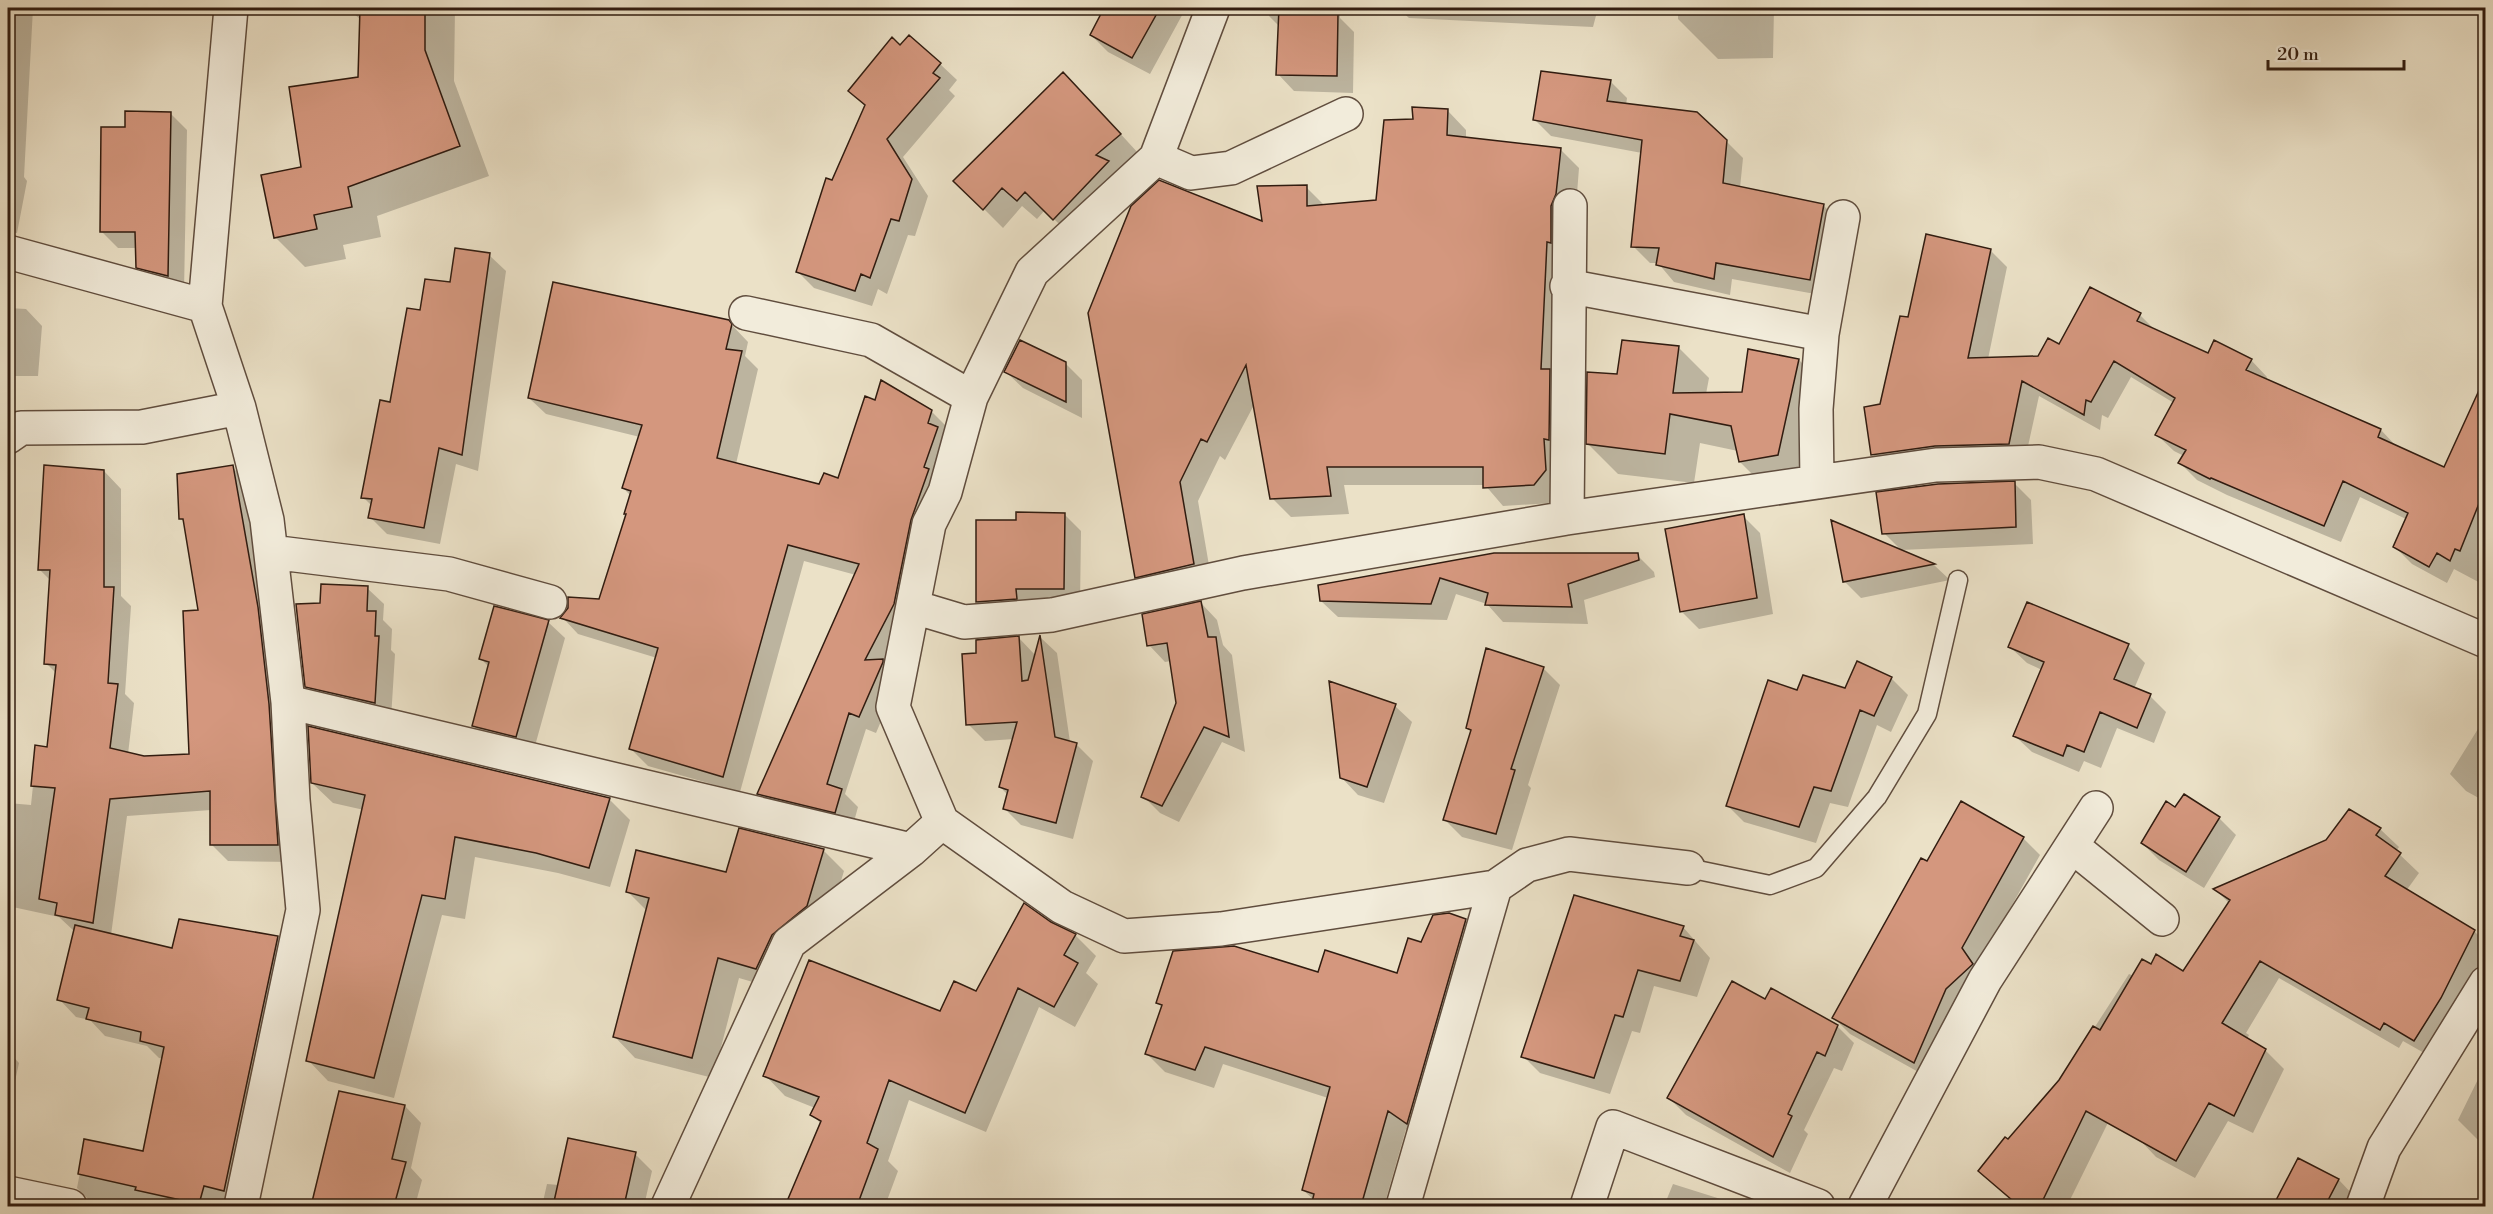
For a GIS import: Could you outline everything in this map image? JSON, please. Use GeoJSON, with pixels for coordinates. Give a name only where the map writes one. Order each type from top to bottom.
{"type":"FeatureCollection","features":[{"type":"Feature","properties":{"kind":"street"},"geometry":{"type":"LineString","coordinates":[[231,8],[205,306],[239,408],[267,520],[288,702],[293,800],[303,910],[241,1206]]}},
{"type":"Feature","properties":{"kind":"street"},"geometry":{"type":"LineString","coordinates":[[1213,8],[1206,20],[1156,158],[1032,272],[971,397],[945,492],[928,524],[914,607],[893,706],[942,822],[1062,907],[1124,936],[1221,929],[1496,887],[1527,865],[1569,854],[1688,868]]}},
{"type":"Feature","properties":{"kind":"street"},"geometry":{"type":"LineString","coordinates":[[1156,158],[1191,173],[1231,168],[1346,114]]}},
{"type":"Feature","properties":{"kind":"street"},"geometry":{"type":"LineString","coordinates":[[1567,518],[1567,286],[1570,206]]}},
{"type":"Feature","properties":{"kind":"street"},"geometry":{"type":"LineString","coordinates":[[1817,482],[1816,409],[1822,334],[1843,217]]}},
{"type":"Feature","properties":{"kind":"street"},"geometry":{"type":"LineString","coordinates":[[8,252],[205,306]]}},
{"type":"Feature","properties":{"kind":"street"},"geometry":{"type":"LineString","coordinates":[[1567,286],[1822,334]]}},
{"type":"Feature","properties":{"kind":"street"},"geometry":{"type":"LineString","coordinates":[[746,313],[871,340],[971,397]]}},
{"type":"Feature","properties":{"kind":"street"},"geometry":{"type":"LineString","coordinates":[[8,437],[21,428],[142,427],[239,408]]}},
{"type":"Feature","properties":{"kind":"street"},"geometry":{"type":"LineString","coordinates":[[914,607],[964,622],[1052,615],[1243,573],[1567,518],[1936,465],[2039,462],[2096,474],[2486,641]]}},
{"type":"Feature","properties":{"kind":"street"},"geometry":{"type":"LineString","coordinates":[[271,552],[449,574],[550,602]]}},
{"type":"Feature","properties":{"kind":"street"},"geometry":{"type":"LineString","coordinates":[[288,702],[910,850]]}},
{"type":"Feature","properties":{"kind":"street"},"geometry":{"type":"LineString","coordinates":[[1865,1206],[1985,980],[2096,808]]}},
{"type":"Feature","properties":{"kind":"street"},"geometry":{"type":"LineString","coordinates":[[668,1206],[789,943],[910,850],[942,822]]}},
{"type":"Feature","properties":{"kind":"street"},"geometry":{"type":"LineString","coordinates":[[2072,846],[2162,919]]}},
{"type":"Feature","properties":{"kind":"street"},"geometry":{"type":"LineString","coordinates":[[1403,1206],[1496,887]]}},
{"type":"Feature","properties":{"kind":"street"},"geometry":{"type":"LineString","coordinates":[[2363,1206],[2384,1148],[2486,983]]}},
{"type":"Feature","properties":{"kind":"street"},"geometry":{"type":"LineString","coordinates":[[1587,1206],[1613,1127],[1818,1206]]}},
{"type":"Feature","properties":{"kind":"street"},"geometry":{"type":"LineString","coordinates":[[8,1193],[70,1206]]}},
{"type":"Feature","properties":{"kind":"lane"},"geometry":{"type":"LineString","coordinates":[[1688,868],[1770,885],[1816,868],[1877,797],[1927,714],[1958,580]]}},
{"type":"Feature","properties":{"kind":"building"},"geometry":{"type":"Polygon","coordinates":[[[360,8],[425,8],[425,50],[460,146],[348,187],[352,207],[314,215],[317,229],[274,238],[261,175],[301,167],[289,87],[358,77],[360,8]]]}},
{"type":"Feature","properties":{"kind":"building"},"geometry":{"type":"Polygon","coordinates":[[[1104,8],[1160,8],[1132,58],[1090,35],[1104,8]]]}},
{"type":"Feature","properties":{"kind":"building"},"geometry":{"type":"Polygon","coordinates":[[[1279,8],[1323,8],[1324,14],[1338,14],[1337,76],[1276,75],[1279,8]]]}},
{"type":"Feature","properties":{"kind":"building"},"geometry":{"type":"Polygon","coordinates":[[[909,35],[941,63],[933,73],[940,78],[887,139],[912,179],[899,221],[891,219],[870,278],[861,274],[855,291],[796,272],[826,178],[832,180],[865,105],[848,91],[892,37],[900,45],[909,35]]]}},
{"type":"Feature","properties":{"kind":"building"},"geometry":{"type":"Polygon","coordinates":[[[1541,71],[1611,80],[1607,101],[1697,112],[1727,140],[1723,183],[1824,204],[1810,280],[1716,263],[1714,279],[1656,265],[1659,248],[1631,247],[1642,140],[1533,120],[1541,71]]]}},
{"type":"Feature","properties":{"kind":"building"},"geometry":{"type":"Polygon","coordinates":[[[1063,72],[1121,134],[1096,155],[1109,161],[1053,220],[1025,192],[1017,201],[1002,188],[983,210],[953,181],[1063,72]]]}},
{"type":"Feature","properties":{"kind":"building"},"geometry":{"type":"Polygon","coordinates":[[[1412,107],[1448,109],[1447,135],[1561,148],[1556,194],[1551,206],[1551,243],[1547,242],[1541,369],[1550,369],[1549,440],[1544,439],[1546,470],[1534,485],[1483,488],[1483,467],[1327,467],[1331,496],[1270,499],[1246,365],[1207,442],[1201,439],[1180,482],[1194,564],[1135,578],[1088,313],[1131,206],[1159,180],[1262,221],[1257,186],[1307,185],[1307,206],[1376,200],[1384,120],[1413,119],[1412,107]]]}},
{"type":"Feature","properties":{"kind":"building"},"geometry":{"type":"Polygon","coordinates":[[[125,111],[171,112],[168,276],[136,268],[135,232],[100,232],[101,127],[125,127],[125,111]]]}},
{"type":"Feature","properties":{"kind":"building"},"geometry":{"type":"Polygon","coordinates":[[[1926,234],[1991,249],[1968,358],[2038,356],[2048,338],[2059,344],[2090,287],[2141,313],[2137,321],[2208,353],[2214,340],[2252,359],[2246,370],[2381,429],[2378,437],[2444,467],[2486,375],[2486,486],[2460,551],[2455,549],[2450,561],[2437,553],[2429,567],[2393,547],[2408,513],[2343,481],[2324,526],[2210,479],[2178,463],[2186,450],[2155,435],[2175,398],[2114,361],[2091,402],[2086,400],[2084,415],[2022,381],[2009,444],[1935,446],[1871,455],[1864,407],[1880,404],[1900,316],[1908,317],[1926,234]]]}},
{"type":"Feature","properties":{"kind":"building"},"geometry":{"type":"Polygon","coordinates":[[[455,248],[490,253],[462,455],[439,448],[424,528],[368,518],[372,499],[361,498],[380,400],[390,402],[407,308],[420,310],[425,279],[450,282],[455,248]]]}},
{"type":"Feature","properties":{"kind":"building"},"geometry":{"type":"Polygon","coordinates":[[[553,282],[729,320],[732,324],[726,349],[742,351],[717,458],[819,484],[824,473],[838,478],[865,396],[875,400],[881,380],[932,410],[928,423],[938,427],[924,467],[929,469],[911,520],[894,604],[865,660],[883,659],[883,662],[859,717],[849,713],[827,784],[842,789],[835,813],[757,794],[859,564],[788,545],[723,777],[629,749],[658,648],[560,618],[568,608],[568,597],[599,599],[626,514],[624,514],[631,491],[622,488],[642,425],[528,398],[553,282]]]}},
{"type":"Feature","properties":{"kind":"building"},"geometry":{"type":"Polygon","coordinates":[[[1020,340],[1066,362],[1066,402],[1004,372],[1020,340]]]}},
{"type":"Feature","properties":{"kind":"building"},"geometry":{"type":"Polygon","coordinates":[[[1622,340],[1679,346],[1673,393],[1742,392],[1748,349],[1799,359],[1778,455],[1739,462],[1731,426],[1670,414],[1665,454],[1586,444],[1587,372],[1617,374],[1622,340]]]}},
{"type":"Feature","properties":{"kind":"building"},"geometry":{"type":"Polygon","coordinates":[[[44,465],[104,470],[104,587],[114,587],[108,683],[118,684],[110,748],[144,756],[189,754],[183,611],[198,610],[183,519],[179,519],[177,474],[233,465],[258,607],[269,704],[278,845],[210,845],[210,791],[110,799],[93,923],[55,915],[57,903],[39,899],[55,788],[31,786],[35,745],[47,747],[56,665],[44,664],[50,570],[38,570],[44,465]]]}},
{"type":"Feature","properties":{"kind":"building"},"geometry":{"type":"Polygon","coordinates":[[[2015,481],[2016,527],[1882,534],[1876,492],[1938,484],[2015,481]]]}},
{"type":"Feature","properties":{"kind":"building"},"geometry":{"type":"Polygon","coordinates":[[[1016,512],[1065,513],[1064,589],[1016,589],[1017,599],[976,602],[976,520],[1016,520],[1016,512]]]}},
{"type":"Feature","properties":{"kind":"building"},"geometry":{"type":"Polygon","coordinates":[[[1744,514],[1757,598],[1680,612],[1665,529],[1744,514]]]}},
{"type":"Feature","properties":{"kind":"building"},"geometry":{"type":"Polygon","coordinates":[[[1831,520],[1935,564],[1843,582],[1831,520]]]}},
{"type":"Feature","properties":{"kind":"building"},"geometry":{"type":"Polygon","coordinates":[[[1494,553],[1638,553],[1639,560],[1568,584],[1572,607],[1485,605],[1488,593],[1440,578],[1431,604],[1320,601],[1318,585],[1494,553]]]}},
{"type":"Feature","properties":{"kind":"building"},"geometry":{"type":"Polygon","coordinates":[[[321,584],[368,586],[367,611],[376,611],[375,636],[379,636],[375,703],[305,687],[296,604],[320,603],[321,584]]]}},
{"type":"Feature","properties":{"kind":"building"},"geometry":{"type":"Polygon","coordinates":[[[1201,601],[1208,637],[1216,637],[1229,737],[1204,727],[1162,806],[1141,797],[1176,703],[1167,643],[1147,646],[1142,614],[1201,601]]]}},
{"type":"Feature","properties":{"kind":"building"},"geometry":{"type":"Polygon","coordinates":[[[2027,602],[2129,644],[2114,679],[2151,694],[2137,728],[2100,712],[2084,752],[2067,745],[2063,756],[2013,736],[2044,662],[2008,647],[2027,602]]]}},
{"type":"Feature","properties":{"kind":"building"},"geometry":{"type":"Polygon","coordinates":[[[494,606],[549,620],[516,737],[472,726],[489,662],[479,659],[494,606]]]}},
{"type":"Feature","properties":{"kind":"building"},"geometry":{"type":"Polygon","coordinates":[[[1040,635],[1055,737],[1077,743],[1056,823],[1003,809],[1008,790],[999,787],[1017,722],[966,725],[962,654],[976,653],[976,640],[1019,636],[1022,681],[1028,680],[1040,635]]]}},
{"type":"Feature","properties":{"kind":"building"},"geometry":{"type":"Polygon","coordinates":[[[1486,648],[1544,667],[1511,769],[1515,770],[1496,834],[1443,820],[1471,730],[1466,728],[1486,648]]]}},
{"type":"Feature","properties":{"kind":"building"},"geometry":{"type":"Polygon","coordinates":[[[1857,661],[1892,677],[1874,716],[1860,710],[1831,791],[1814,787],[1799,827],[1726,806],[1768,680],[1797,690],[1803,675],[1845,688],[1857,661]]]}},
{"type":"Feature","properties":{"kind":"building"},"geometry":{"type":"Polygon","coordinates":[[[1329,681],[1396,704],[1367,787],[1340,778],[1329,681]]]}},
{"type":"Feature","properties":{"kind":"building"},"geometry":{"type":"Polygon","coordinates":[[[308,726],[610,798],[589,868],[536,853],[455,837],[445,899],[422,895],[374,1078],[306,1061],[365,795],[311,783],[308,726]]]}},
{"type":"Feature","properties":{"kind":"building"},"geometry":{"type":"Polygon","coordinates":[[[2184,794],[2220,817],[2186,872],[2141,843],[2166,801],[2175,807],[2184,794]]]}},
{"type":"Feature","properties":{"kind":"building"},"geometry":{"type":"Polygon","coordinates":[[[1961,801],[2024,837],[1962,948],[1973,964],[1946,989],[1914,1063],[1832,1018],[1921,858],[1927,861],[1961,801]]]}},
{"type":"Feature","properties":{"kind":"building"},"geometry":{"type":"Polygon","coordinates":[[[2349,809],[2381,828],[2376,835],[2401,853],[2385,876],[2475,930],[2441,998],[2414,1041],[2384,1023],[2380,1030],[2260,961],[2222,1023],[2266,1049],[2234,1116],[2209,1103],[2176,1161],[2086,1111],[2040,1206],[2019,1206],[1978,1171],[2005,1137],[2008,1139],[2059,1080],[2093,1026],[2100,1030],[2142,959],[2151,964],[2156,954],[2183,971],[2230,900],[2213,889],[2326,840],[2349,809]]]}},
{"type":"Feature","properties":{"kind":"building"},"geometry":{"type":"Polygon","coordinates":[[[739,828],[824,849],[807,906],[772,935],[756,969],[718,958],[692,1058],[613,1037],[649,898],[626,892],[636,850],[726,872],[739,828]]]}},
{"type":"Feature","properties":{"kind":"building"},"geometry":{"type":"Polygon","coordinates":[[[1574,895],[1684,926],[1680,936],[1694,940],[1680,981],[1638,970],[1623,1017],[1615,1015],[1594,1078],[1521,1057],[1574,895]]]}},
{"type":"Feature","properties":{"kind":"building"},"geometry":{"type":"Polygon","coordinates":[[[1024,903],[1051,922],[1076,934],[1064,955],[1078,963],[1054,1007],[1018,988],[965,1113],[889,1080],[867,1143],[878,1149],[857,1206],[785,1206],[821,1121],[810,1115],[819,1097],[763,1076],[809,960],[940,1011],[954,981],[976,991],[1024,903]]]}},
{"type":"Feature","properties":{"kind":"building"},"geometry":{"type":"Polygon","coordinates":[[[1449,913],[1466,919],[1407,1124],[1388,1111],[1361,1206],[1311,1206],[1314,1194],[1302,1190],[1330,1087],[1205,1047],[1195,1070],[1145,1054],[1162,1005],[1156,1003],[1173,951],[1234,946],[1318,972],[1325,950],[1397,973],[1408,938],[1421,942],[1433,915],[1449,913]]]}},
{"type":"Feature","properties":{"kind":"building"},"geometry":{"type":"Polygon","coordinates":[[[179,919],[278,936],[224,1191],[204,1186],[199,1204],[135,1190],[136,1187],[78,1174],[84,1139],[143,1151],[164,1047],[140,1041],[141,1032],[86,1019],[89,1008],[57,1000],[75,925],[172,948],[179,919]]]}},
{"type":"Feature","properties":{"kind":"building"},"geometry":{"type":"Polygon","coordinates":[[[1732,981],[1765,999],[1771,988],[1838,1025],[1825,1056],[1817,1052],[1788,1114],[1792,1116],[1773,1157],[1667,1098],[1732,981]]]}},
{"type":"Feature","properties":{"kind":"building"},"geometry":{"type":"Polygon","coordinates":[[[339,1091],[405,1105],[392,1159],[406,1162],[394,1206],[311,1206],[339,1091]]]}},
{"type":"Feature","properties":{"kind":"building"},"geometry":{"type":"Polygon","coordinates":[[[568,1138],[636,1152],[624,1206],[553,1206],[568,1138]]]}},
{"type":"Feature","properties":{"kind":"building"},"geometry":{"type":"Polygon","coordinates":[[[2298,1158],[2339,1179],[2325,1206],[2273,1206],[2298,1158]]]}}]}
